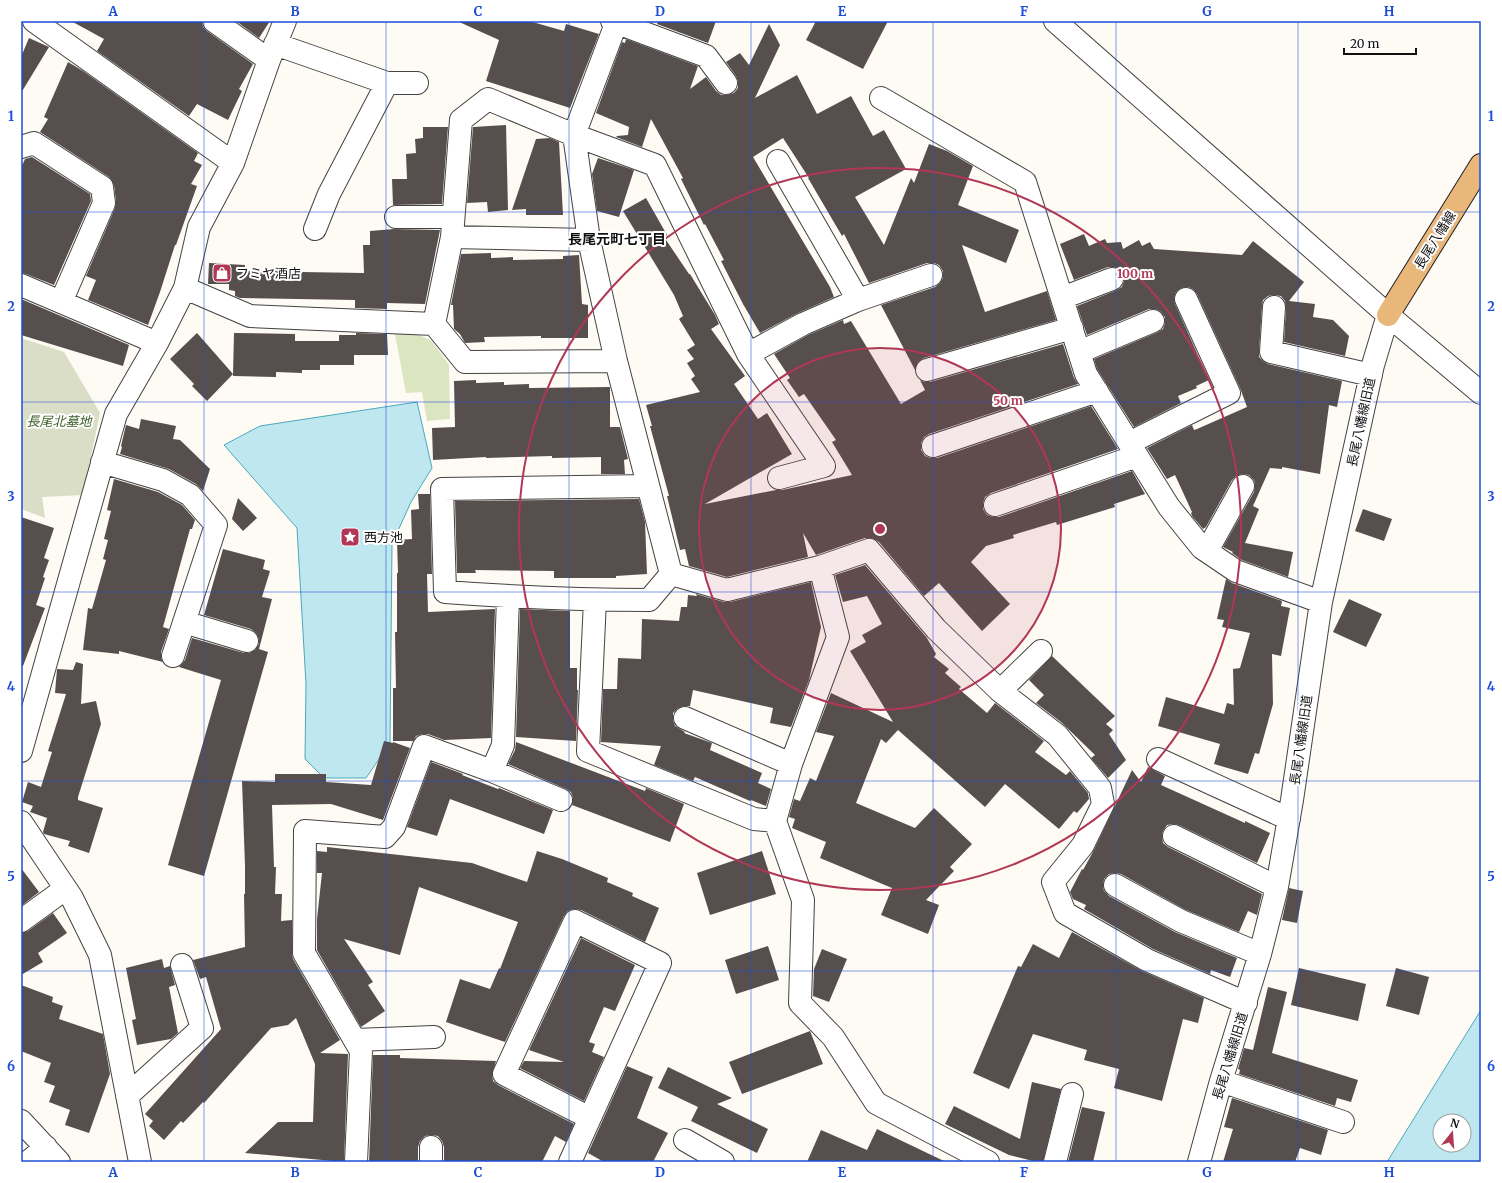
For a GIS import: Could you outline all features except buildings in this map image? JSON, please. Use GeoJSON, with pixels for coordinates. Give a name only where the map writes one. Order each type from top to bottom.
{"type":"FeatureCollection","features":[{"type":"Feature","properties":{"kind":"main road","name":"長尾八幡線"},"geometry":{"type":"LineString","coordinates":[[1388,315],[1481,165]]}},
{"type":"Feature","properties":{"kind":"street"},"geometry":{"type":"LineString","coordinates":[[34,21],[233,163]]}},
{"type":"Feature","properties":{"kind":"street"},"geometry":{"type":"LineString","coordinates":[[214,21],[272,52],[387,83],[417,83]]}},
{"type":"Feature","properties":{"kind":"street"},"geometry":{"type":"LineString","coordinates":[[21,751],[116,414],[157,343],[185,288],[199,227],[233,163],[272,52],[285,21]]}},
{"type":"Feature","properties":{"kind":"street"},"geometry":{"type":"LineString","coordinates":[[671,574],[616,361],[589,240],[574,135],[615,21],[706,56],[726,83]]}},
{"type":"Feature","properties":{"kind":"street"},"geometry":{"type":"LineString","coordinates":[[1055,21],[1388,315],[1481,392]]}},
{"type":"Feature","properties":{"kind":"street"},"geometry":{"type":"LineString","coordinates":[[315,229],[329,194],[387,83]]}},
{"type":"Feature","properties":{"kind":"street"},"geometry":{"type":"LineString","coordinates":[[881,98],[1025,182],[1086,374],[1169,507],[1202,548],[1236,571],[1321,602]]}},
{"type":"Feature","properties":{"kind":"street"},"geometry":{"type":"LineString","coordinates":[[434,324],[453,227],[461,120],[488,99],[574,135],[655,165],[748,354],[824,466],[779,478]]}},
{"type":"Feature","properties":{"kind":"street"},"geometry":{"type":"LineString","coordinates":[[21,148],[34,143],[102,187],[104,203],[61,302]]}},
{"type":"Feature","properties":{"kind":"street"},"geometry":{"type":"LineString","coordinates":[[778,161],[858,300]]}},
{"type":"Feature","properties":{"kind":"street"},"geometry":{"type":"LineString","coordinates":[[396,217],[453,227],[589,240]]}},
{"type":"Feature","properties":{"kind":"street"},"geometry":{"type":"LineString","coordinates":[[748,354],[803,324],[858,300],[931,275]]}},
{"type":"Feature","properties":{"kind":"street"},"geometry":{"type":"LineString","coordinates":[[1062,298],[1112,279]]}},
{"type":"Feature","properties":{"kind":"street"},"geometry":{"type":"LineString","coordinates":[[21,285],[157,343]]}},
{"type":"Feature","properties":{"kind":"street"},"geometry":{"type":"LineString","coordinates":[[185,288],[250,316],[434,324],[465,362],[616,361]]}},
{"type":"Feature","properties":{"kind":"street"},"geometry":{"type":"LineString","coordinates":[[995,505],[1133,449],[1228,393],[1186,299]]}},
{"type":"Feature","properties":{"kind":"street"},"geometry":{"type":"LineString","coordinates":[[1274,307],[1271,352],[1371,375]]}},
{"type":"Feature","properties":{"kind":"street","name":"長尾八幡線旧道"},"geometry":{"type":"LineString","coordinates":[[1199,1162],[1221,1081],[1260,954],[1277,887],[1289,820],[1321,602],[1371,375],[1388,315]]}},
{"type":"Feature","properties":{"kind":"street"},"geometry":{"type":"LineString","coordinates":[[1079,352],[1152,321]]}},
{"type":"Feature","properties":{"kind":"street"},"geometry":{"type":"LineString","coordinates":[[927,370],[1072,328]]}},
{"type":"Feature","properties":{"kind":"street"},"geometry":{"type":"LineString","coordinates":[[932,445],[1097,391]]}},
{"type":"Feature","properties":{"kind":"street"},"geometry":{"type":"LineString","coordinates":[[102,462],[163,480],[190,495],[216,525],[173,656]]}},
{"type":"Feature","properties":{"kind":"street"},"geometry":{"type":"LineString","coordinates":[[648,486],[442,489],[445,592],[508,597],[649,600],[671,574]]}},
{"type":"Feature","properties":{"kind":"street"},"geometry":{"type":"LineString","coordinates":[[1207,551],[1243,486]]}},
{"type":"Feature","properties":{"kind":"street"},"geometry":{"type":"LineString","coordinates":[[671,574],[726,590],[820,567],[869,550],[936,629],[1000,691],[1058,734],[1100,788],[1103,804],[1083,845],[1053,882],[1065,913],[1147,960],[1246,1003]]}},
{"type":"Feature","properties":{"kind":"street"},"geometry":{"type":"LineString","coordinates":[[820,567],[838,637],[790,764],[775,821],[803,900],[800,1002],[833,1037],[876,1103],[988,1162]]}},
{"type":"Feature","properties":{"kind":"street"},"geometry":{"type":"LineString","coordinates":[[492,771],[502,744],[508,597]]}},
{"type":"Feature","properties":{"kind":"street"},"geometry":{"type":"LineString","coordinates":[[595,600],[588,751],[754,819],[775,821]]}},
{"type":"Feature","properties":{"kind":"street"},"geometry":{"type":"LineString","coordinates":[[184,622],[247,641]]}},
{"type":"Feature","properties":{"kind":"street"},"geometry":{"type":"LineString","coordinates":[[1000,691],[1041,651]]}},
{"type":"Feature","properties":{"kind":"street"},"geometry":{"type":"LineString","coordinates":[[685,718],[790,764]]}},
{"type":"Feature","properties":{"kind":"street"},"geometry":{"type":"LineString","coordinates":[[356,1162],[361,1051],[304,953],[305,831],[385,837],[394,827],[424,746],[492,771],[561,800]]}},
{"type":"Feature","properties":{"kind":"street"},"geometry":{"type":"LineString","coordinates":[[1158,759],[1289,820]]}},
{"type":"Feature","properties":{"kind":"street"},"geometry":{"type":"LineString","coordinates":[[23,829],[72,898],[100,955],[140,1162]]}},
{"type":"Feature","properties":{"kind":"street"},"geometry":{"type":"LineString","coordinates":[[1174,836],[1277,887]]}},
{"type":"Feature","properties":{"kind":"street"},"geometry":{"type":"LineString","coordinates":[[1115,885],[1181,920],[1260,954]]}},
{"type":"Feature","properties":{"kind":"street"},"geometry":{"type":"LineString","coordinates":[[21,921],[65,889]]}},
{"type":"Feature","properties":{"kind":"street"},"geometry":{"type":"LineString","coordinates":[[570,1162],[590,1118],[660,963],[575,921],[504,1074],[590,1118]]}},
{"type":"Feature","properties":{"kind":"street"},"geometry":{"type":"LineString","coordinates":[[127,1096],[202,1028],[182,965]]}},
{"type":"Feature","properties":{"kind":"street"},"geometry":{"type":"LineString","coordinates":[[355,1040],[434,1037]]}},
{"type":"Feature","properties":{"kind":"street"},"geometry":{"type":"LineString","coordinates":[[1221,1081],[1342,1122]]}},
{"type":"Feature","properties":{"kind":"street"},"geometry":{"type":"LineString","coordinates":[[1055,1162],[1072,1094]]}},
{"type":"Feature","properties":{"kind":"street"},"geometry":{"type":"LineString","coordinates":[[21,1121],[53,1154],[28,1162]]}},
{"type":"Feature","properties":{"kind":"street"},"geometry":{"type":"LineString","coordinates":[[685,1140],[723,1162]]}},
{"type":"Feature","properties":{"kind":"green space"},"geometry":{"type":"Polygon","coordinates":[[[413,332],[432,341],[449,365],[450,419],[427,421],[422,392],[406,393],[395,334],[413,332]]]}},
{"type":"Feature","properties":{"kind":"green space","name":"長尾北墓地"},"geometry":{"type":"Polygon","coordinates":[[[21,338],[64,352],[100,413],[83,495],[42,497],[45,518],[21,509],[21,338]]]}},
{"type":"Feature","properties":{"kind":"water"},"geometry":{"type":"Polygon","coordinates":[[[417,402],[432,468],[411,502],[392,544],[390,743],[366,778],[324,778],[305,759],[306,684],[297,528],[224,445],[260,426],[417,402]]]}},
{"type":"Feature","properties":{"kind":"water"},"geometry":{"type":"Polygon","coordinates":[[[1481,1010],[1481,1162],[1387,1162],[1481,1010]]]}},
{"type":"Feature","properties":{"kind":"place","name":"フミヤ酒店"},"geometry":{"type":"Point","coordinates":[222,273]}},
{"type":"Feature","properties":{"kind":"place","name":"西方池"},"geometry":{"type":"Point","coordinates":[350,537]}},
{"type":"Feature","properties":{"kind":"district","name":"長尾元町七丁目"},"geometry":{"type":"Point","coordinates":[617,239]}}]}
